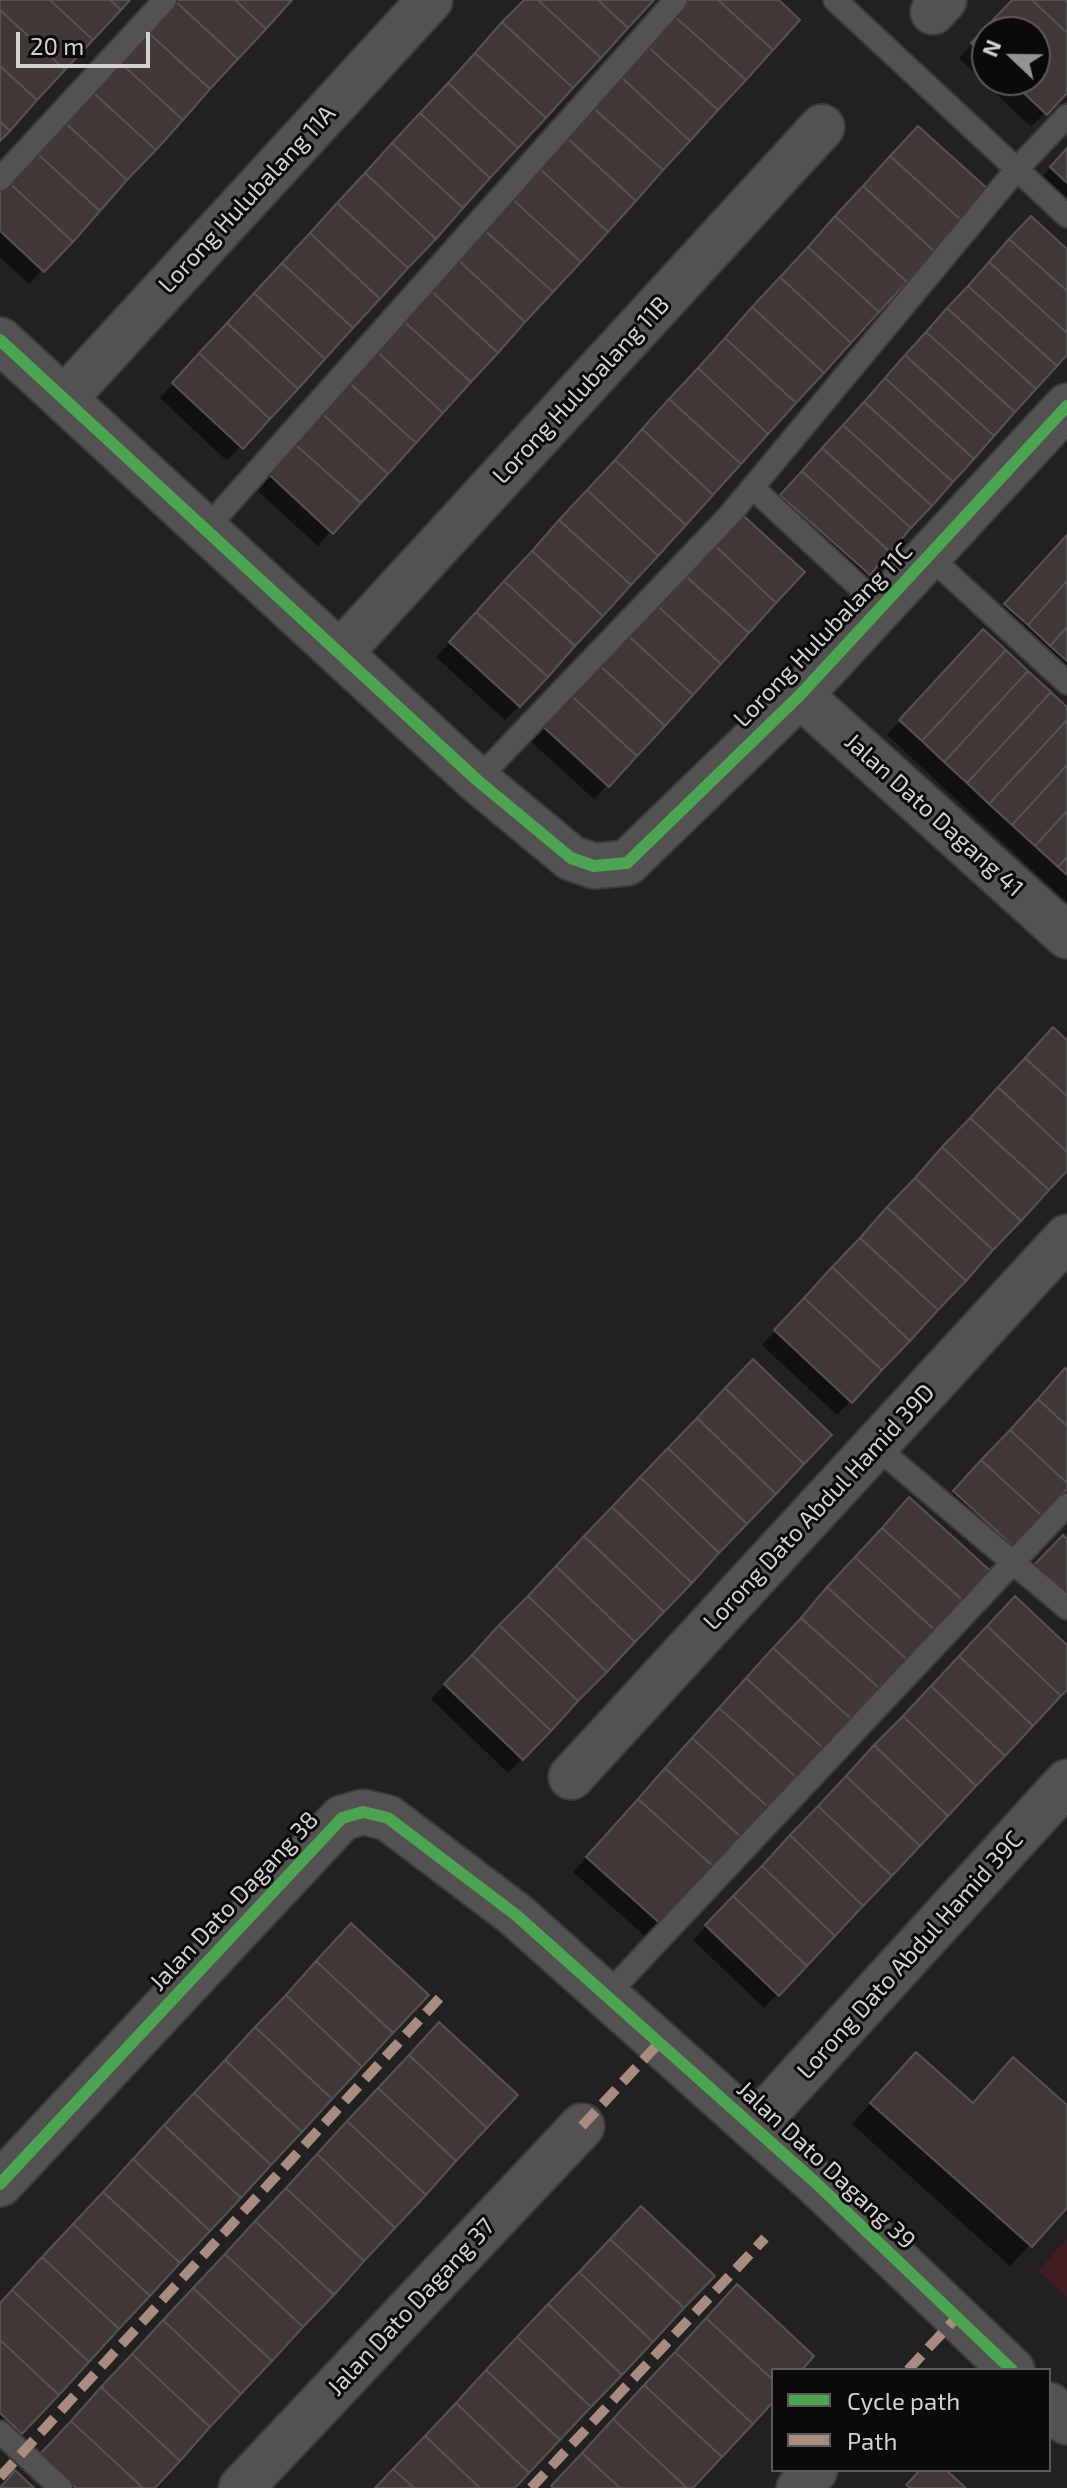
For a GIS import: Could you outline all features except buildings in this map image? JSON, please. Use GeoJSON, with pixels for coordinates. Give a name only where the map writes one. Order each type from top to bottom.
{"type":"FeatureCollection","features":[{"type":"Feature","properties":{"kind":"street","name":"Lorong Hulubalang 11A"},"geometry":{"type":"LineString","coordinates":[[64,399],[430,0]]}},
{"type":"Feature","properties":{"kind":"street","name":"Lorong Hulubalang 11B"},"geometry":{"type":"LineString","coordinates":[[340,653],[822,127]]}},
{"type":"Feature","properties":{"kind":"street"},"geometry":{"type":"LineString","coordinates":[[0,340],[477,780]]}},
{"type":"Feature","properties":{"kind":"street","name":"Lorong Hulubalang 11C"},"geometry":{"type":"LineString","coordinates":[[477,780],[571,858],[594,866],[627,863],[800,695],[929,556],[1058,433]]}},
{"type":"Feature","properties":{"kind":"street","name":"Jalan Dato Dagang 41"},"geometry":{"type":"LineString","coordinates":[[800,695],[1067,936]]}},
{"type":"Feature","properties":{"kind":"street","name":"Lorong Dato Abdul Hamid 39D"},"geometry":{"type":"LineString","coordinates":[[571,1777],[1067,1237]]}},
{"type":"Feature","properties":{"kind":"street","name":"Lorong Dato Abdul Hamid 39C"},"geometry":{"type":"LineString","coordinates":[[753,2127],[1067,1782]]}},
{"type":"Feature","properties":{"kind":"street","name":"Jalan Dato Dagang 38"},"geometry":{"type":"LineString","coordinates":[[0,2184],[342,1818],[363,1812],[388,1818],[516,1915],[606,1996]]}},
{"type":"Feature","properties":{"kind":"street","name":"Jalan Dato Dagang 39"},"geometry":{"type":"LineString","coordinates":[[606,1996],[816,2183],[1010,2368]]}},
{"type":"Feature","properties":{"kind":"street","name":"Jalan Dato Dagang 37"},"geometry":{"type":"LineString","coordinates":[[241,2488],[582,2126]]}},
{"type":"Feature","properties":{"kind":"street"},"geometry":{"type":"LineString","coordinates":[[1051,2407],[1067,2422]]}},
{"type":"Feature","properties":{"kind":"street"},"geometry":{"type":"LineString","coordinates":[[799,2488],[813,2472]]}},
{"type":"Feature","properties":{"kind":"lane"},"geometry":{"type":"LineString","coordinates":[[0,179],[165,0]]}},
{"type":"Feature","properties":{"kind":"lane"},"geometry":{"type":"LineString","coordinates":[[205,530],[676,0]]}},
{"type":"Feature","properties":{"kind":"lane"},"geometry":{"type":"LineString","coordinates":[[835,0],[1067,216]]}},
{"type":"Feature","properties":{"kind":"lane"},"geometry":{"type":"LineString","coordinates":[[477,780],[728,517],[1017,169],[1067,116]]}},
{"type":"Feature","properties":{"kind":"lane"},"geometry":{"type":"LineString","coordinates":[[753,488],[881,607]]}},
{"type":"Feature","properties":{"kind":"lane"},"geometry":{"type":"LineString","coordinates":[[929,556],[1067,683]]}},
{"type":"Feature","properties":{"kind":"lane"},"geometry":{"type":"LineString","coordinates":[[875,1446],[1067,1608]]}},
{"type":"Feature","properties":{"kind":"lane"},"geometry":{"type":"LineString","coordinates":[[606,1996],[1067,1505]]}},
{"type":"Feature","properties":{"kind":"lane"},"geometry":{"type":"LineString","coordinates":[[0,2432],[61,2488]]}},
{"type":"Feature","properties":{"kind":"shaded area"},"geometry":{"type":"Polygon","coordinates":[[[1067,2239],[1067,2297],[1038,2271],[1067,2239]]]}},
{"type":"Feature","properties":{"kind":"marked path"},"geometry":{"type":"LineString","coordinates":[[0,2477],[445,1992]]}},
{"type":"Feature","properties":{"kind":"marked path"},"geometry":{"type":"LineString","coordinates":[[582,2126],[659,2043]]}},
{"type":"Feature","properties":{"kind":"marked path"},"geometry":{"type":"LineString","coordinates":[[531,2488],[765,2238]]}},
{"type":"Feature","properties":{"kind":"marked path"},"geometry":{"type":"LineString","coordinates":[[910,2368],[957,2317]]}},
{"type":"Feature","properties":{"kind":"cycle path"},"geometry":{"type":"LineString","coordinates":[[0,340],[477,780],[571,858],[594,866],[627,863],[800,695],[1067,406]]}},
{"type":"Feature","properties":{"kind":"cycle path"},"geometry":{"type":"LineString","coordinates":[[0,2184],[342,1818],[363,1812],[388,1818],[516,1915],[816,2183],[1010,2368]]}}]}
